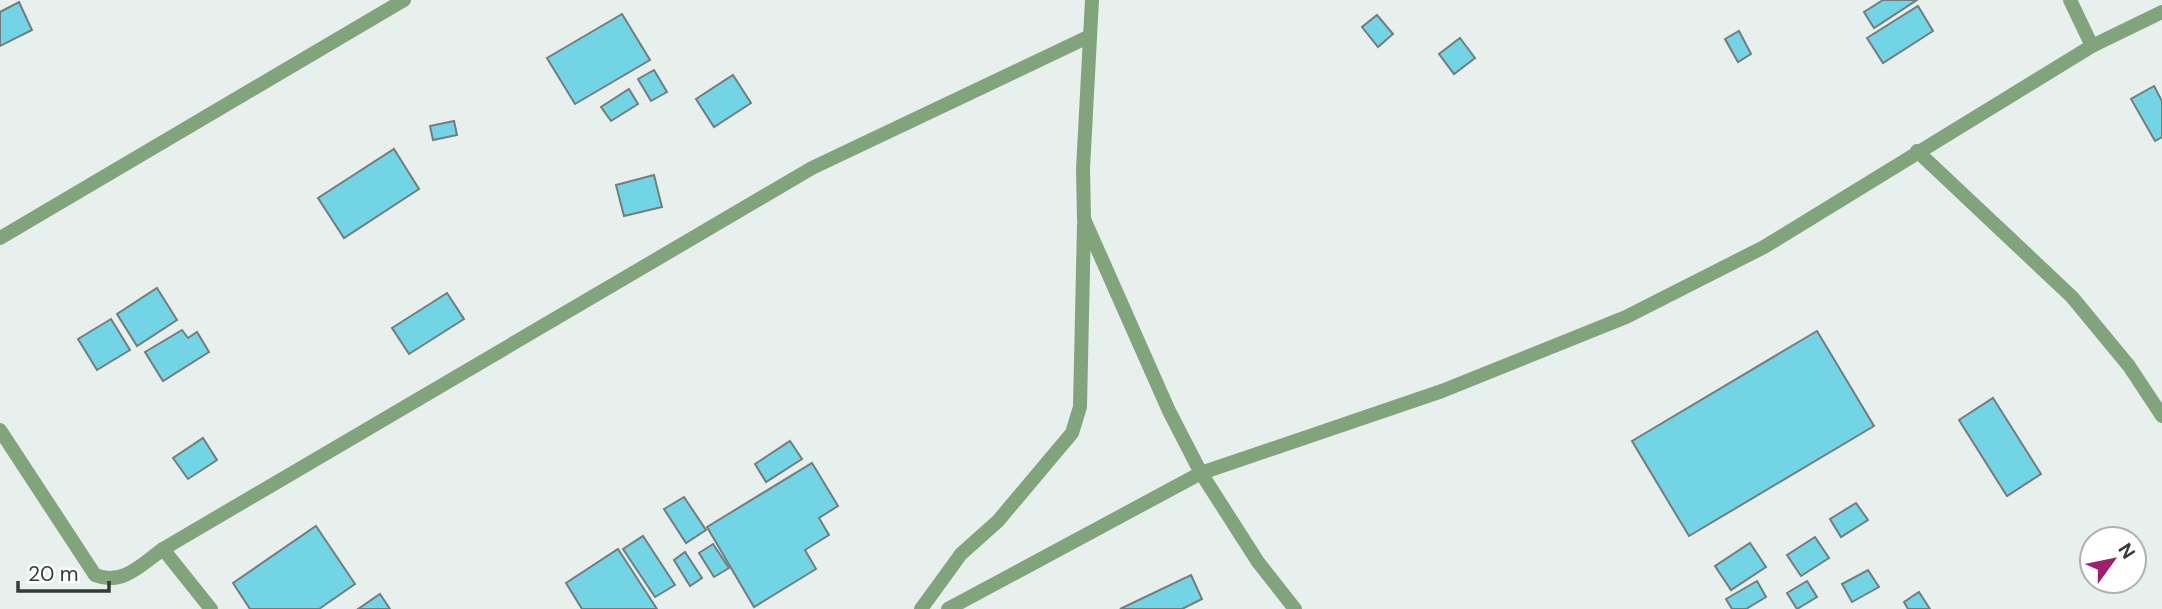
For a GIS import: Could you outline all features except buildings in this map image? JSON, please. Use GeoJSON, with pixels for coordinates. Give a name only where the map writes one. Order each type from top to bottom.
{"type":"FeatureCollection","features":[{"type":"Feature","properties":{"kind":"street"},"geometry":{"type":"LineString","coordinates":[[0,238],[404,0]]}},
{"type":"Feature","properties":{"kind":"street"},"geometry":{"type":"LineString","coordinates":[[921,609],[961,554],[998,521],[1072,433],[1080,407],[1083,169],[1092,0]]}},
{"type":"Feature","properties":{"kind":"street"},"geometry":{"type":"LineString","coordinates":[[2070,0],[2092,46]]}},
{"type":"Feature","properties":{"kind":"street"},"geometry":{"type":"LineString","coordinates":[[948,609],[1201,473],[1442,391],[1626,317],[1764,247],[2092,46],[2162,12]]}},
{"type":"Feature","properties":{"kind":"street"},"geometry":{"type":"LineString","coordinates":[[0,430],[95,575],[108,580],[120,579],[163,550],[812,168],[1090,36]]}},
{"type":"Feature","properties":{"kind":"street"},"geometry":{"type":"LineString","coordinates":[[1917,151],[2072,297],[2129,366],[2162,416]]}},
{"type":"Feature","properties":{"kind":"street"},"geometry":{"type":"LineString","coordinates":[[1084,219],[1169,411],[1201,473],[1258,562],[1295,609]]}},
{"type":"Feature","properties":{"kind":"street"},"geometry":{"type":"LineString","coordinates":[[163,550],[211,609]]}}]}
